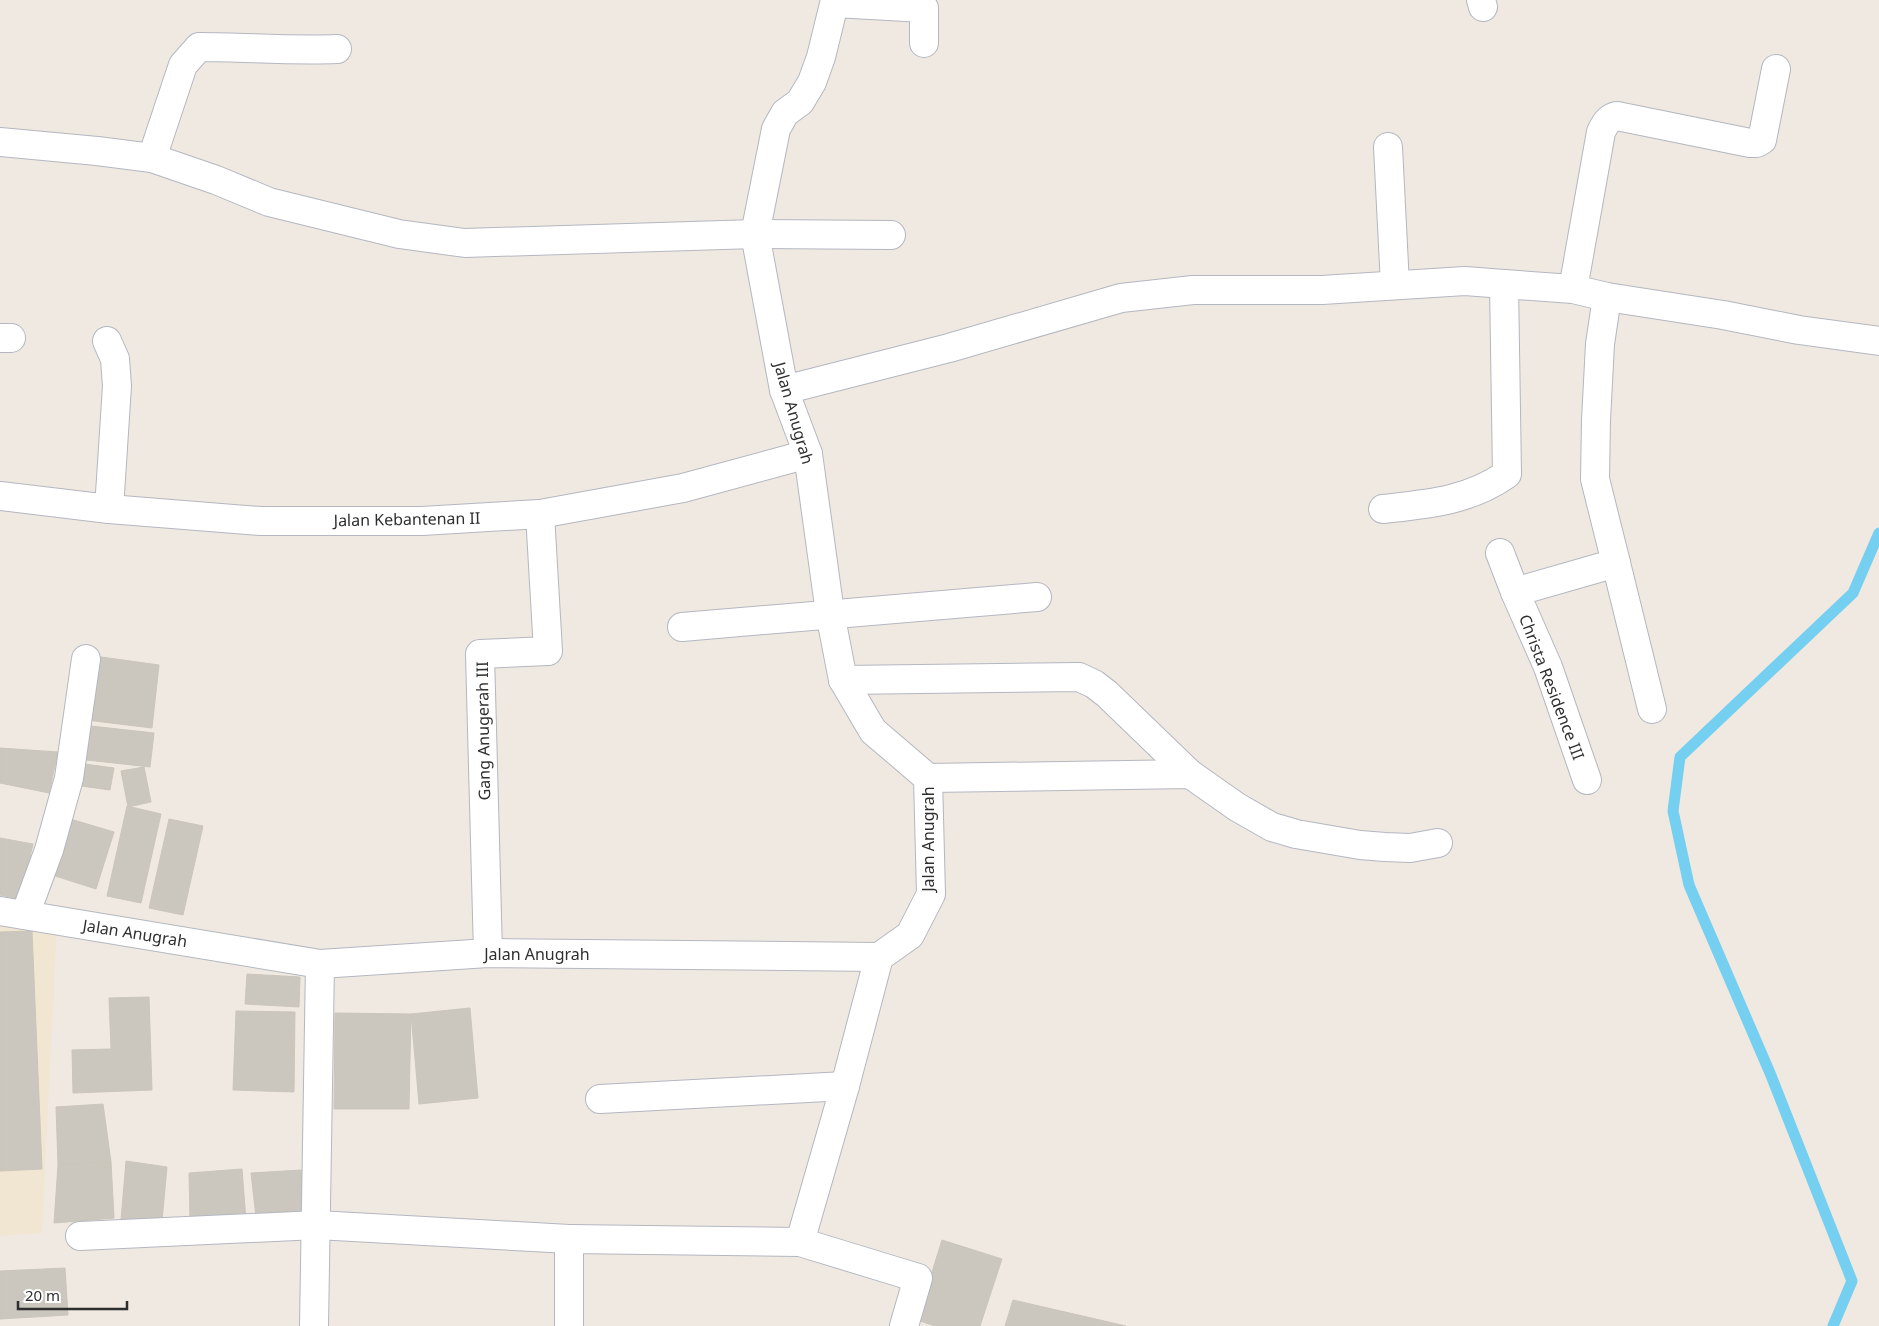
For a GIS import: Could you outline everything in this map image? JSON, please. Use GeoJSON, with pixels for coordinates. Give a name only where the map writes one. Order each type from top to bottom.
{"type":"FeatureCollection","features":[{"type":"Feature","properties":{"kind":"street"},"geometry":{"type":"LineString","coordinates":[[835,1],[924,8],[924,43]]}},
{"type":"Feature","properties":{"kind":"street","name":"Jalan Anugrah"},"geometry":{"type":"LineString","coordinates":[[13,913],[320,964],[488,953],[879,957],[910,935],[931,894],[928,778],[873,731],[843,680],[830,613],[808,454],[784,390],[754,234],[776,129],[785,113],[800,102],[812,82],[821,57],[835,1]]}},
{"type":"Feature","properties":{"kind":"street"},"geometry":{"type":"LineString","coordinates":[[152,158],[183,65],[199,47],[301,50],[337,49]]}},
{"type":"Feature","properties":{"kind":"street"},"geometry":{"type":"LineString","coordinates":[[1573,289],[1601,132],[1605,124],[1617,116],[1757,143],[1762,140],[1776,70]]}},
{"type":"Feature","properties":{"kind":"street"},"geometry":{"type":"LineString","coordinates":[[0,142],[152,158],[216,180],[269,202],[399,234],[465,243],[754,234],[890,235]]}},
{"type":"Feature","properties":{"kind":"street"},"geometry":{"type":"LineString","coordinates":[[1388,147],[1395,286]]}},
{"type":"Feature","properties":{"kind":"street"},"geometry":{"type":"LineString","coordinates":[[784,390],[949,348],[1121,298],[1193,290],[1322,290],[1464,281],[1573,289],[1798,330],[1877,340]]}},
{"type":"Feature","properties":{"kind":"street"},"geometry":{"type":"LineString","coordinates":[[1383,509],[1424,505],[1459,498],[1490,486],[1507,474],[1504,284]]}},
{"type":"Feature","properties":{"kind":"street"},"geometry":{"type":"LineString","coordinates":[[1607,296],[1600,344],[1596,420],[1596,479],[1652,709]]}},
{"type":"Feature","properties":{"kind":"street"},"geometry":{"type":"LineString","coordinates":[[107,341],[115,359],[117,386],[109,509]]}},
{"type":"Feature","properties":{"kind":"street","name":"Jalan Kebantenan II"},"geometry":{"type":"LineString","coordinates":[[0,496],[109,509],[260,521],[422,521],[540,514],[683,488],[808,454]]}},
{"type":"Feature","properties":{"kind":"street","name":"Gang Anugerah III"},"geometry":{"type":"LineString","coordinates":[[488,953],[480,654],[548,651],[540,514]]}},
{"type":"Feature","properties":{"kind":"street"},"geometry":{"type":"LineString","coordinates":[[1500,553],[1515,592]]}},
{"type":"Feature","properties":{"kind":"street","name":"Christa Residence III"},"geometry":{"type":"LineString","coordinates":[[1587,780],[1548,667],[1515,592],[1616,563]]}},
{"type":"Feature","properties":{"kind":"street"},"geometry":{"type":"LineString","coordinates":[[682,627],[1037,597]]}},
{"type":"Feature","properties":{"kind":"street"},"geometry":{"type":"LineString","coordinates":[[13,913],[49,850],[69,778],[86,659]]}},
{"type":"Feature","properties":{"kind":"street"},"geometry":{"type":"LineString","coordinates":[[843,680],[1080,677],[1108,694],[1190,774],[1237,807],[1272,827],[1296,834],[1360,845],[1410,848],[1438,843]]}},
{"type":"Feature","properties":{"kind":"street"},"geometry":{"type":"LineString","coordinates":[[928,778],[1190,774]]}},
{"type":"Feature","properties":{"kind":"street"},"geometry":{"type":"LineString","coordinates":[[800,1242],[845,1086],[879,957]]}},
{"type":"Feature","properties":{"kind":"street"},"geometry":{"type":"LineString","coordinates":[[314,1326],[320,964]]}},
{"type":"Feature","properties":{"kind":"street"},"geometry":{"type":"LineString","coordinates":[[600,1099],[845,1086]]}},
{"type":"Feature","properties":{"kind":"street"},"geometry":{"type":"LineString","coordinates":[[80,1236],[316,1225],[569,1239],[800,1242],[918,1278],[904,1326]]}},
{"type":"Feature","properties":{"kind":"street"},"geometry":{"type":"LineString","coordinates":[[569,1239],[569,1326]]}},
{"type":"Feature","properties":{"kind":"shaded area"},"geometry":{"type":"Polygon","coordinates":[[[0,911],[57,920],[42,1233],[0,1236],[0,911]]]}},
{"type":"Feature","properties":{"kind":"building"},"geometry":{"type":"Polygon","coordinates":[[[94,656],[159,665],[152,728],[86,720],[94,656]]]}},
{"type":"Feature","properties":{"kind":"building"},"geometry":{"type":"Polygon","coordinates":[[[82,725],[154,733],[150,767],[78,759],[82,725]]]}},
{"type":"Feature","properties":{"kind":"building"},"geometry":{"type":"Polygon","coordinates":[[[0,748],[58,752],[49,793],[0,783],[0,748]]]}},
{"type":"Feature","properties":{"kind":"building"},"geometry":{"type":"Polygon","coordinates":[[[77,763],[114,768],[110,790],[74,785],[77,763]]]}},
{"type":"Feature","properties":{"kind":"building"},"geometry":{"type":"Polygon","coordinates":[[[144,767],[151,802],[128,807],[121,771],[144,767]]]}},
{"type":"Feature","properties":{"kind":"building"},"geometry":{"type":"Polygon","coordinates":[[[127,806],[161,814],[141,903],[107,896],[127,806]]]}},
{"type":"Feature","properties":{"kind":"building"},"geometry":{"type":"Polygon","coordinates":[[[67,818],[114,832],[96,889],[49,874],[67,818]]]}},
{"type":"Feature","properties":{"kind":"building"},"geometry":{"type":"Polygon","coordinates":[[[169,819],[203,826],[183,915],[149,908],[169,819]]]}},
{"type":"Feature","properties":{"kind":"building"},"geometry":{"type":"Polygon","coordinates":[[[0,838],[33,844],[20,899],[0,895],[0,838]]]}},
{"type":"Feature","properties":{"kind":"building"},"geometry":{"type":"Polygon","coordinates":[[[32,931],[42,1169],[0,1171],[0,932],[32,931]]]}},
{"type":"Feature","properties":{"kind":"building"},"geometry":{"type":"Polygon","coordinates":[[[247,974],[300,977],[299,1007],[245,1004],[247,974]]]}},
{"type":"Feature","properties":{"kind":"building"},"geometry":{"type":"Polygon","coordinates":[[[149,997],[152,1090],[73,1093],[72,1050],[111,1049],[109,998],[149,997]]]}},
{"type":"Feature","properties":{"kind":"building"},"geometry":{"type":"Polygon","coordinates":[[[470,1008],[478,1098],[419,1104],[411,1014],[470,1008]]]}},
{"type":"Feature","properties":{"kind":"building"},"geometry":{"type":"Polygon","coordinates":[[[236,1011],[295,1012],[294,1092],[233,1090],[236,1011]]]}},
{"type":"Feature","properties":{"kind":"building"},"geometry":{"type":"Polygon","coordinates":[[[335,1013],[411,1014],[409,1109],[334,1109],[335,1013]]]}},
{"type":"Feature","properties":{"kind":"building"},"geometry":{"type":"Polygon","coordinates":[[[103,1104],[111,1162],[58,1165],[56,1107],[103,1104]]]}},
{"type":"Feature","properties":{"kind":"building"},"geometry":{"type":"Polygon","coordinates":[[[126,1161],[167,1167],[162,1221],[121,1220],[126,1161]]]}},
{"type":"Feature","properties":{"kind":"building"},"geometry":{"type":"Polygon","coordinates":[[[111,1162],[114,1218],[54,1223],[58,1165],[111,1162]]]}},
{"type":"Feature","properties":{"kind":"building"},"geometry":{"type":"Polygon","coordinates":[[[242,1169],[246,1220],[190,1220],[189,1173],[242,1169]]]}},
{"type":"Feature","properties":{"kind":"building"},"geometry":{"type":"Polygon","coordinates":[[[302,1170],[301,1217],[256,1217],[251,1173],[302,1170]]]}},
{"type":"Feature","properties":{"kind":"building"},"geometry":{"type":"Polygon","coordinates":[[[942,1240],[1002,1259],[980,1326],[935,1326],[917,1320],[942,1240]]]}},
{"type":"Feature","properties":{"kind":"building"},"geometry":{"type":"Polygon","coordinates":[[[65,1268],[68,1315],[0,1319],[0,1271],[65,1268]]]}},
{"type":"Feature","properties":{"kind":"building"},"geometry":{"type":"Polygon","coordinates":[[[1013,1300],[1126,1326],[1005,1326],[1013,1300]]]}},
{"type":"Feature","properties":{"kind":"waterway"},"geometry":{"type":"LineString","coordinates":[[1833,1326],[1852,1281],[1770,1073],[1689,885],[1673,811],[1680,757],[1853,593],[1879,533]]}}]}
